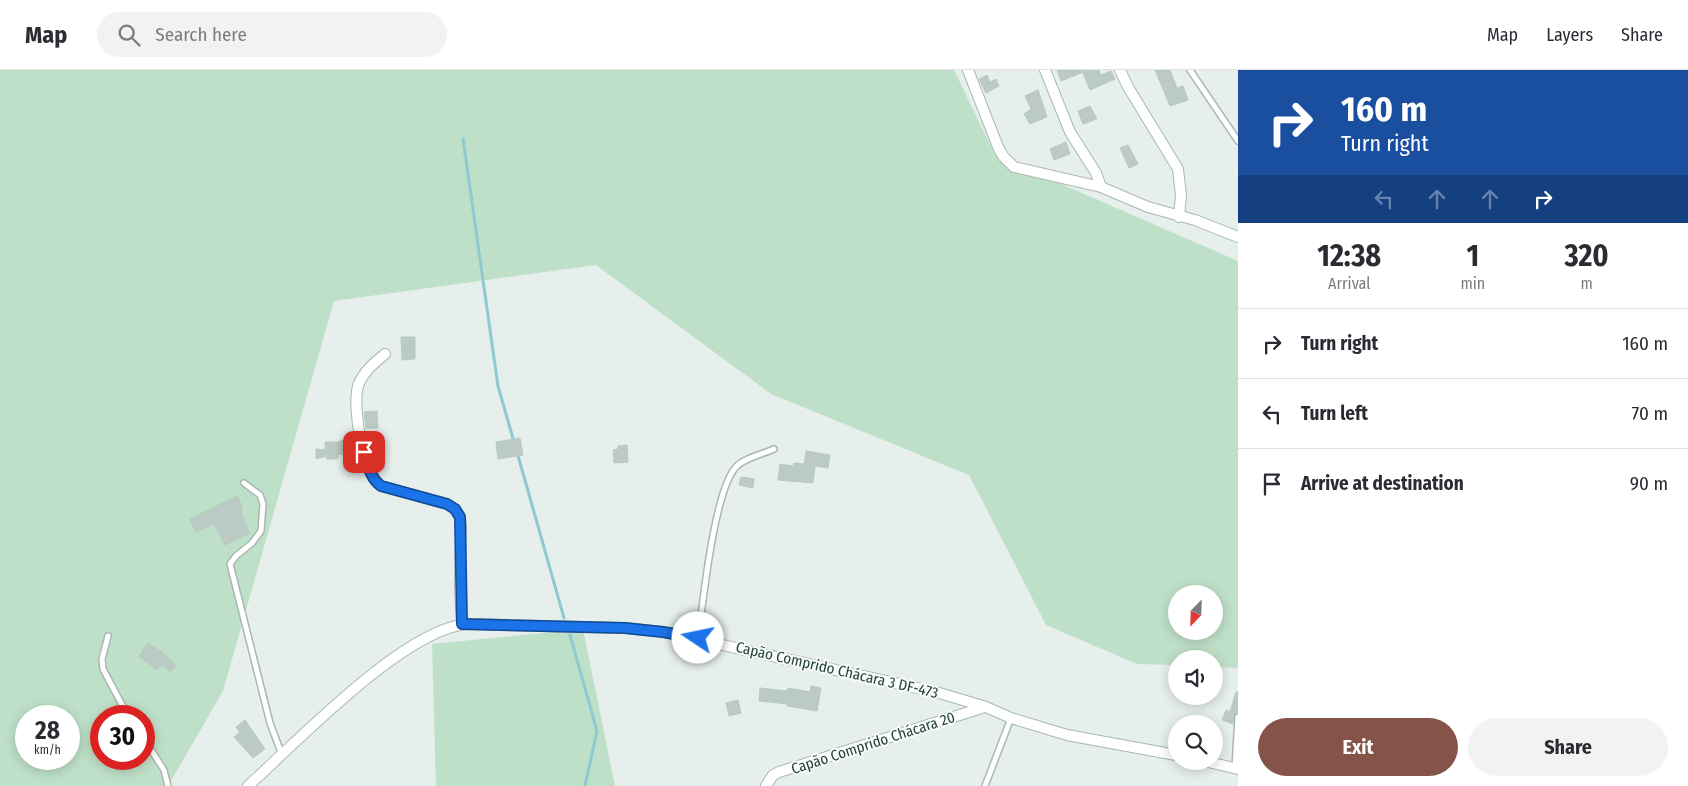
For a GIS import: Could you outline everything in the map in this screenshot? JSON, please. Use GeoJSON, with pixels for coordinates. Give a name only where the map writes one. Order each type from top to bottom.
{"type":"FeatureCollection","features":[{"type":"Feature","properties":{"kind":"street"},"geometry":{"type":"LineString","coordinates":[[968,70],[998,147],[1014,167],[1102,187],[1131,201],[1179,217],[1195,220],[1238,237]]}},
{"type":"Feature","properties":{"kind":"street"},"geometry":{"type":"LineString","coordinates":[[1044,70],[1070,132],[1096,173],[1102,187]]}},
{"type":"Feature","properties":{"kind":"street"},"geometry":{"type":"LineString","coordinates":[[1120,70],[1128,87],[1178,169],[1181,195],[1179,217]]}},
{"type":"Feature","properties":{"kind":"street"},"geometry":{"type":"LineString","coordinates":[[386,354],[372,364],[363,376],[355,403],[361,439],[375,482],[381,486],[447,504],[455,509],[460,517],[462,624]]}},
{"type":"Feature","properties":{"kind":"street","name":"Capão Comprido Chácara 3 DF-473"},"geometry":{"type":"LineString","coordinates":[[248,786],[368,678],[417,642],[443,629],[462,624],[625,628],[698,638],[936,692],[986,707],[1011,718],[1067,734],[1168,754]]}},
{"type":"Feature","properties":{"kind":"street","name":"Capão Comprido Chácara 20"},"geometry":{"type":"LineString","coordinates":[[766,786],[773,775],[779,772],[986,707]]}},
{"type":"Feature","properties":{"kind":"street"},"geometry":{"type":"LineString","coordinates":[[1223,765],[1237,768]]}},
{"type":"Feature","properties":{"kind":"lane"},"geometry":{"type":"LineString","coordinates":[[1190,70],[1238,141]]}},
{"type":"Feature","properties":{"kind":"lane"},"geometry":{"type":"LineString","coordinates":[[698,638],[716,521],[725,486],[737,466],[774,449]]}},
{"type":"Feature","properties":{"kind":"lane"},"geometry":{"type":"LineString","coordinates":[[244,483],[260,495],[263,504],[261,531],[252,543],[236,556],[230,564],[270,724],[282,755]]}},
{"type":"Feature","properties":{"kind":"lane"},"geometry":{"type":"LineString","coordinates":[[108,636],[102,659],[103,669],[122,705]]}},
{"type":"Feature","properties":{"kind":"lane"},"geometry":{"type":"LineString","coordinates":[[985,786],[1011,718]]}},
{"type":"Feature","properties":{"kind":"lane"},"geometry":{"type":"LineString","coordinates":[[1237,768],[1238,718]]}},
{"type":"Feature","properties":{"kind":"lane"},"geometry":{"type":"LineString","coordinates":[[155,756],[164,770],[168,786]]}},
{"type":"Feature","properties":{"kind":"green space"},"geometry":{"type":"Polygon","coordinates":[[[0,70],[954,70],[995,155],[1238,261],[1238,668],[1223,667],[1223,650],[1168,650],[1168,665],[1137,664],[1046,625],[969,475],[771,394],[596,265],[334,301],[223,691],[168,786],[0,786],[0,70]]]}},
{"type":"Feature","properties":{"kind":"green space"},"geometry":{"type":"Polygon","coordinates":[[[583,629],[615,786],[436,786],[432,644],[583,629]]]}},
{"type":"Feature","properties":{"kind":"building"},"geometry":{"type":"Polygon","coordinates":[[[1057,70],[1088,70],[1061,81],[1057,70]]]}},
{"type":"Feature","properties":{"kind":"building"},"geometry":{"type":"Polygon","coordinates":[[[1099,70],[1101,75],[1111,71],[1115,79],[1090,90],[1083,73],[1099,70]]]}},
{"type":"Feature","properties":{"kind":"building"},"geometry":{"type":"Polygon","coordinates":[[[1155,70],[1170,70],[1177,88],[1183,86],[1188,100],[1170,106],[1155,70]]]}},
{"type":"Feature","properties":{"kind":"building"},"geometry":{"type":"Polygon","coordinates":[[[987,75],[990,82],[996,79],[999,86],[986,93],[979,79],[987,75]]]}},
{"type":"Feature","properties":{"kind":"building"},"geometry":{"type":"Polygon","coordinates":[[[1038,90],[1047,117],[1030,124],[1024,114],[1031,109],[1025,96],[1038,90]]]}},
{"type":"Feature","properties":{"kind":"building"},"geometry":{"type":"Polygon","coordinates":[[[1090,106],[1097,119],[1083,124],[1078,111],[1090,106]]]}},
{"type":"Feature","properties":{"kind":"building"},"geometry":{"type":"Polygon","coordinates":[[[1066,142],[1070,154],[1054,160],[1050,149],[1066,142]]]}},
{"type":"Feature","properties":{"kind":"building"},"geometry":{"type":"Polygon","coordinates":[[[1128,145],[1138,164],[1129,168],[1120,148],[1128,145]]]}},
{"type":"Feature","properties":{"kind":"building"},"geometry":{"type":"Polygon","coordinates":[[[401,337],[415,337],[415,359],[402,360],[401,337]]]}},
{"type":"Feature","properties":{"kind":"building"},"geometry":{"type":"Polygon","coordinates":[[[377,411],[378,428],[366,428],[364,412],[377,411]]]}},
{"type":"Feature","properties":{"kind":"building"},"geometry":{"type":"Polygon","coordinates":[[[520,438],[523,455],[498,459],[496,442],[520,438]]]}},
{"type":"Feature","properties":{"kind":"building"},"geometry":{"type":"Polygon","coordinates":[[[341,440],[349,442],[347,455],[338,454],[336,459],[327,459],[326,456],[316,459],[316,449],[325,450],[325,442],[340,442],[341,440]]]}},
{"type":"Feature","properties":{"kind":"building"},"geometry":{"type":"Polygon","coordinates":[[[627,445],[628,462],[614,463],[613,450],[618,449],[618,446],[627,445]]]}},
{"type":"Feature","properties":{"kind":"building"},"geometry":{"type":"Polygon","coordinates":[[[806,451],[830,455],[828,468],[815,466],[813,483],[778,480],[780,464],[793,466],[794,463],[804,464],[806,451]]]}},
{"type":"Feature","properties":{"kind":"building"},"geometry":{"type":"Polygon","coordinates":[[[741,477],[754,479],[753,488],[739,485],[741,477]]]}},
{"type":"Feature","properties":{"kind":"building"},"geometry":{"type":"Polygon","coordinates":[[[237,496],[243,508],[240,510],[243,520],[250,533],[225,545],[214,524],[196,532],[190,519],[237,496]]]}},
{"type":"Feature","properties":{"kind":"building"},"geometry":{"type":"Polygon","coordinates":[[[148,643],[167,656],[176,666],[170,672],[162,664],[157,670],[139,656],[148,643]]]}},
{"type":"Feature","properties":{"kind":"building"},"geometry":{"type":"Polygon","coordinates":[[[811,686],[821,688],[817,711],[787,706],[788,704],[759,701],[760,688],[787,691],[788,688],[810,692],[811,686]]]}},
{"type":"Feature","properties":{"kind":"building"},"geometry":{"type":"Polygon","coordinates":[[[1236,692],[1238,692],[1238,713],[1234,715],[1233,724],[1223,720],[1226,710],[1230,712],[1236,692]]]}},
{"type":"Feature","properties":{"kind":"building"},"geometry":{"type":"Polygon","coordinates":[[[738,700],[741,713],[729,716],[726,703],[738,700]]]}},
{"type":"Feature","properties":{"kind":"building"},"geometry":{"type":"Polygon","coordinates":[[[245,720],[265,749],[253,758],[234,737],[240,732],[236,727],[245,720]]]}},
{"type":"Feature","properties":{"kind":"waterway"},"geometry":{"type":"LineString","coordinates":[[463,139],[498,386],[514,442]]}},
{"type":"Feature","properties":{"kind":"waterway"},"geometry":{"type":"LineString","coordinates":[[517,452],[564,618]]}},
{"type":"Feature","properties":{"kind":"waterway"},"geometry":{"type":"LineString","coordinates":[[570,635],[597,731],[585,786]]}},
{"type":"Feature","properties":{"kind":"route"},"geometry":{"type":"LineString","coordinates":[[364,452],[375,482],[395,491],[447,504],[455,509],[460,517],[462,624],[625,628],[698,638]]}}]}
